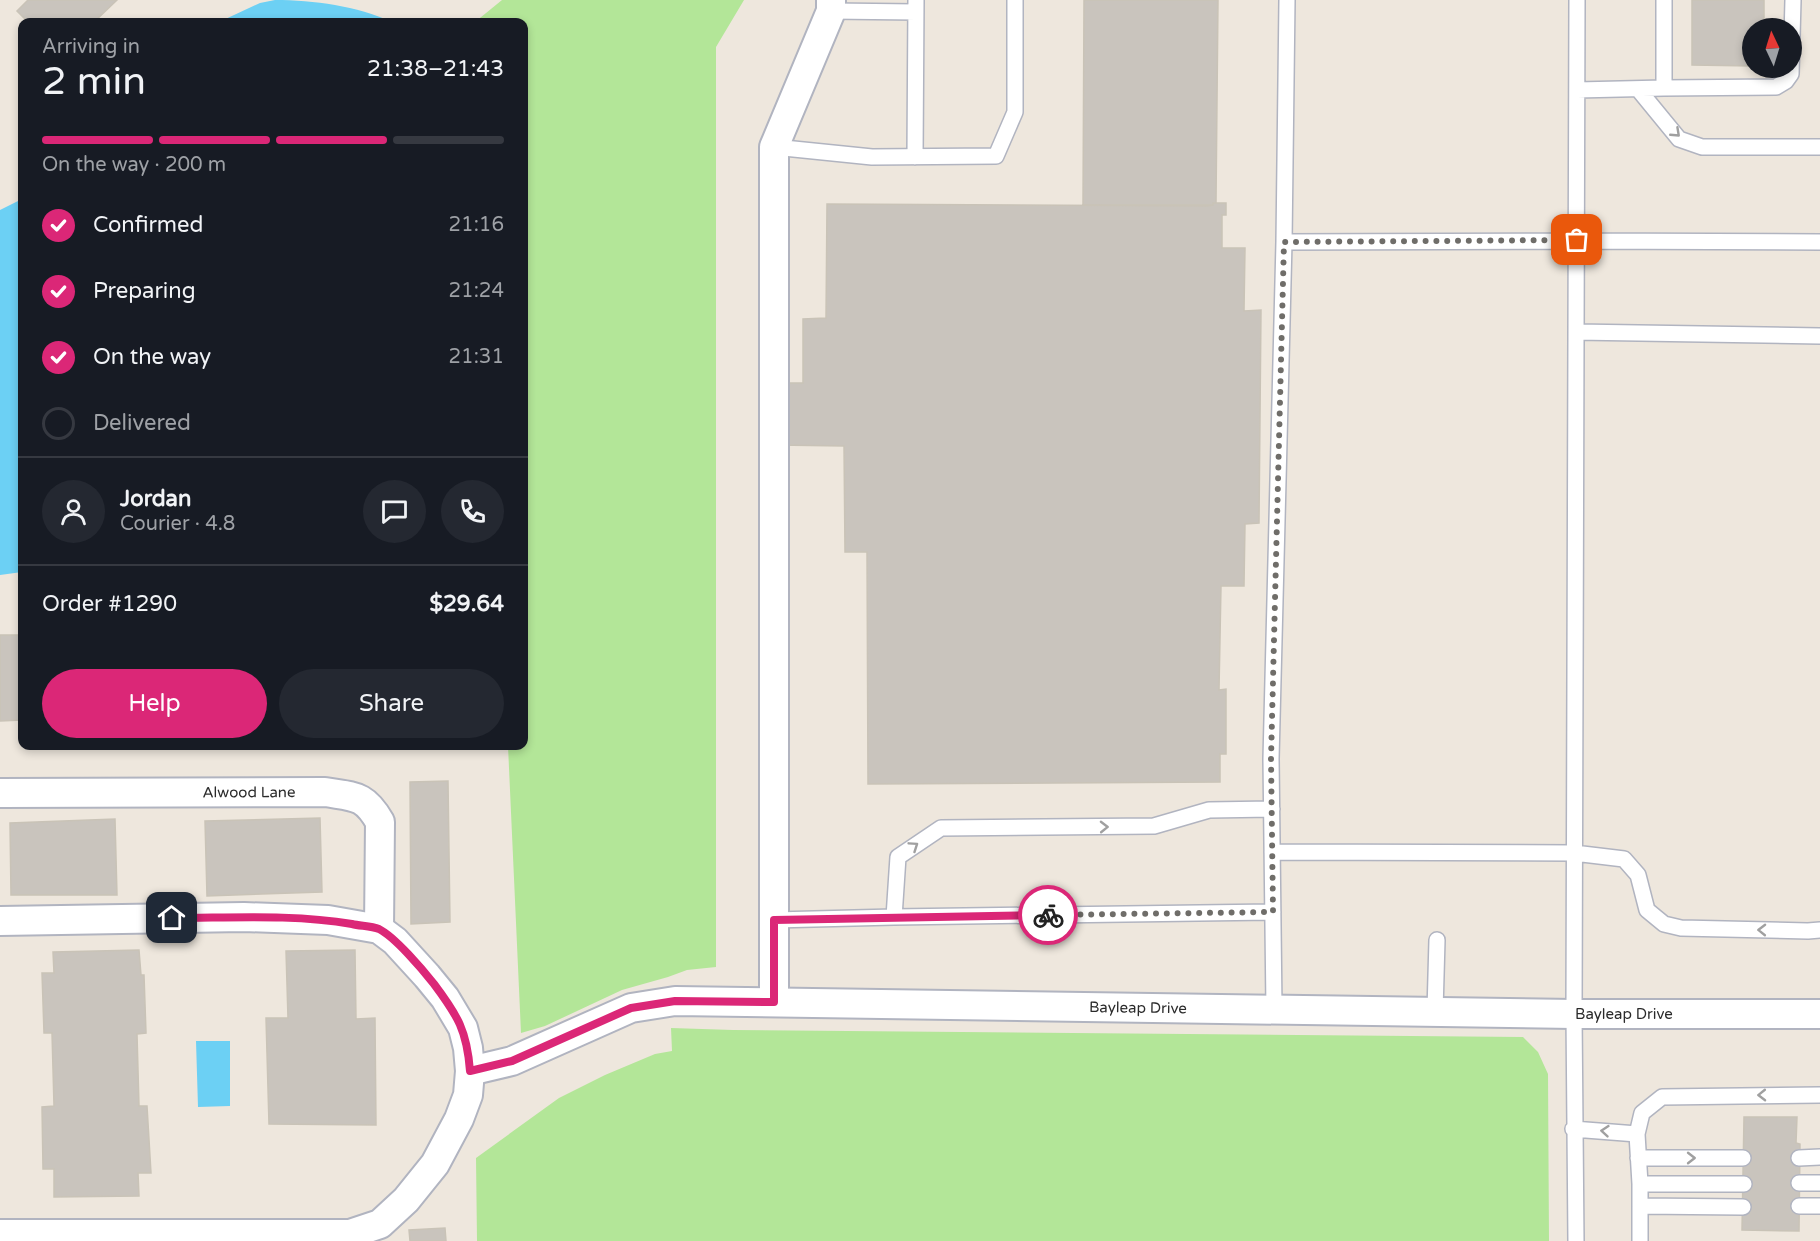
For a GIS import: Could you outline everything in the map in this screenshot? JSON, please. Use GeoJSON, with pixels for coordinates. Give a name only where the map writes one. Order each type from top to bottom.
{"type":"FeatureCollection","features":[{"type":"Feature","properties":{"kind":"street"},"geometry":{"type":"LineString","coordinates":[[774,1002],[774,147],[831,6]]}},
{"type":"Feature","properties":{"kind":"street","name":"Alwood Lane"},"geometry":{"type":"LineString","coordinates":[[0,793],[325,792],[358,798],[372,808],[380,822],[379,929]]}},
{"type":"Feature","properties":{"kind":"street"},"geometry":{"type":"LineString","coordinates":[[0,921],[244,917],[328,920],[379,929],[395,941],[445,998],[463,1028],[470,1071],[468,1095],[459,1119],[435,1164],[380,1232],[13,1236]]}},
{"type":"Feature","properties":{"kind":"street","name":"Bayleap Drive"},"geometry":{"type":"LineString","coordinates":[[470,1071],[512,1061],[631,1008],[675,1001],[1574,1014],[1820,1014]]}},
{"type":"Feature","properties":{"kind":"lane"},"geometry":{"type":"LineString","coordinates":[[774,147],[872,157],[996,156],[1015,112],[1015,0]]}},
{"type":"Feature","properties":{"kind":"lane"},"geometry":{"type":"LineString","coordinates":[[1274,1008],[1272,735],[1284,242],[1287,0]]}},
{"type":"Feature","properties":{"kind":"lane"},"geometry":{"type":"LineString","coordinates":[[1576,1241],[1574,853],[1577,0]]}},
{"type":"Feature","properties":{"kind":"lane"},"geometry":{"type":"LineString","coordinates":[[1664,0],[1664,88]]}},
{"type":"Feature","properties":{"kind":"lane"},"geometry":{"type":"LineString","coordinates":[[1577,90],[1776,87],[1786,81],[1791,74],[1793,0]]}},
{"type":"Feature","properties":{"kind":"lane"},"geometry":{"type":"LineString","coordinates":[[831,6],[916,6],[915,157]]}},
{"type":"Feature","properties":{"kind":"lane"},"geometry":{"type":"LineString","coordinates":[[1638,89],[1679,139],[1702,147],[1820,147]]}},
{"type":"Feature","properties":{"kind":"lane"},"geometry":{"type":"LineString","coordinates":[[1284,242],[1577,240],[1820,242]]}},
{"type":"Feature","properties":{"kind":"lane"},"geometry":{"type":"LineString","coordinates":[[1576,332],[1820,336]]}},
{"type":"Feature","properties":{"kind":"lane"},"geometry":{"type":"LineString","coordinates":[[894,917],[898,858],[941,828],[1154,826],[1209,810],[1272,809]]}},
{"type":"Feature","properties":{"kind":"lane"},"geometry":{"type":"LineString","coordinates":[[1272,852],[1574,853],[1624,859],[1638,875],[1647,910],[1664,924],[1681,928],[1820,930]]}},
{"type":"Feature","properties":{"kind":"lane"},"geometry":{"type":"LineString","coordinates":[[774,920],[1273,912]]}},
{"type":"Feature","properties":{"kind":"lane"},"geometry":{"type":"LineString","coordinates":[[1435,1011],[1437,940]]}},
{"type":"Feature","properties":{"kind":"lane"},"geometry":{"type":"LineString","coordinates":[[1640,1241],[1637,1134],[1642,1113],[1662,1097],[1820,1095]]}},
{"type":"Feature","properties":{"kind":"lane"},"geometry":{"type":"LineString","coordinates":[[1574,1129],[1637,1134]]}},
{"type":"Feature","properties":{"kind":"lane"},"geometry":{"type":"LineString","coordinates":[[1799,1158],[1820,1157]]}},
{"type":"Feature","properties":{"kind":"lane"},"geometry":{"type":"LineString","coordinates":[[1638,1158],[1743,1158]]}},
{"type":"Feature","properties":{"kind":"lane"},"geometry":{"type":"LineString","coordinates":[[1799,1183],[1820,1183]]}},
{"type":"Feature","properties":{"kind":"lane"},"geometry":{"type":"LineString","coordinates":[[1640,1184],[1744,1184]]}},
{"type":"Feature","properties":{"kind":"lane"},"geometry":{"type":"LineString","coordinates":[[1640,1206],[1743,1207]]}},
{"type":"Feature","properties":{"kind":"lane"},"geometry":{"type":"LineString","coordinates":[[1799,1206],[1820,1206]]}},
{"type":"Feature","properties":{"kind":"green space"},"geometry":{"type":"Polygon","coordinates":[[[502,0],[744,0],[716,47],[716,967],[687,970],[622,990],[545,1026],[521,1033],[508,750],[528,750],[528,18],[480,18],[502,0]]]}},
{"type":"Feature","properties":{"kind":"green space"},"geometry":{"type":"Polygon","coordinates":[[[671,1028],[1523,1037],[1538,1052],[1548,1074],[1549,1241],[477,1241],[476,1158],[559,1098],[655,1054],[672,1051],[671,1028]]]}},
{"type":"Feature","properties":{"kind":"water"},"geometry":{"type":"Polygon","coordinates":[[[275,0],[305,1],[335,5],[383,18],[228,18],[260,3],[275,0]]]}},
{"type":"Feature","properties":{"kind":"water"},"geometry":{"type":"Polygon","coordinates":[[[18,201],[18,573],[0,575],[0,210],[18,201]]]}},
{"type":"Feature","properties":{"kind":"water"},"geometry":{"type":"Polygon","coordinates":[[[196,1041],[230,1041],[230,1106],[198,1107],[196,1041]]]}},
{"type":"Feature","properties":{"kind":"building"},"geometry":{"type":"Polygon","coordinates":[[[28,0],[117,0],[98,18],[24,18],[17,11],[28,0]]]}},
{"type":"Feature","properties":{"kind":"building"},"geometry":{"type":"Polygon","coordinates":[[[1084,0],[1218,0],[1216,203],[1213,205],[1083,205],[1084,0]]]}},
{"type":"Feature","properties":{"kind":"building"},"geometry":{"type":"Polygon","coordinates":[[[1692,0],[1764,0],[1764,18],[1742,18],[1742,66],[1692,65],[1692,0]]]}},
{"type":"Feature","properties":{"kind":"building"},"geometry":{"type":"Polygon","coordinates":[[[1213,203],[1226,203],[1226,215],[1222,215],[1222,248],[1245,248],[1244,311],[1261,310],[1259,523],[1245,524],[1244,586],[1221,586],[1219,690],[1226,689],[1226,754],[1220,754],[1220,782],[868,784],[867,552],[845,552],[844,446],[777,445],[777,383],[803,383],[803,319],[826,318],[827,204],[1207,206],[1213,203]]]}},
{"type":"Feature","properties":{"kind":"building"},"geometry":{"type":"Polygon","coordinates":[[[0,635],[18,635],[18,720],[0,721],[0,635]]]}},
{"type":"Feature","properties":{"kind":"building"},"geometry":{"type":"Polygon","coordinates":[[[448,781],[450,922],[411,924],[410,782],[448,781]]]}},
{"type":"Feature","properties":{"kind":"building"},"geometry":{"type":"Polygon","coordinates":[[[320,818],[322,892],[207,896],[205,821],[320,818]]]}},
{"type":"Feature","properties":{"kind":"building"},"geometry":{"type":"Polygon","coordinates":[[[115,819],[117,895],[11,895],[10,823],[115,819]]]}},
{"type":"Feature","properties":{"kind":"building"},"geometry":{"type":"Polygon","coordinates":[[[139,950],[141,975],[144,975],[146,1033],[137,1034],[139,1106],[147,1106],[151,1173],[138,1173],[139,1196],[54,1197],[54,1169],[43,1169],[42,1107],[54,1106],[52,1033],[44,1033],[42,973],[54,973],[53,952],[139,950]]]}},
{"type":"Feature","properties":{"kind":"building"},"geometry":{"type":"Polygon","coordinates":[[[355,950],[356,1019],[375,1018],[376,1125],[269,1124],[266,1018],[288,1018],[286,951],[355,950]]]}},
{"type":"Feature","properties":{"kind":"building"},"geometry":{"type":"Polygon","coordinates":[[[1744,1117],[1797,1117],[1796,1143],[1800,1144],[1799,1231],[1742,1230],[1744,1117]]]}},
{"type":"Feature","properties":{"kind":"building"},"geometry":{"type":"Polygon","coordinates":[[[445,1228],[446,1241],[410,1241],[409,1230],[445,1228]]]}},
{"type":"Feature","properties":{"kind":"way so far"},"geometry":{"type":"LineString","coordinates":[[1048,915],[1273,912],[1271,759],[1284,242],[1577,240]]}},
{"type":"Feature","properties":{"kind":"route"},"geometry":{"type":"LineString","coordinates":[[172,918],[244,917],[328,920],[379,929],[395,941],[445,998],[463,1028],[470,1071],[512,1061],[631,1008],[675,1001],[774,1002],[774,920],[1048,915]]}}]}
